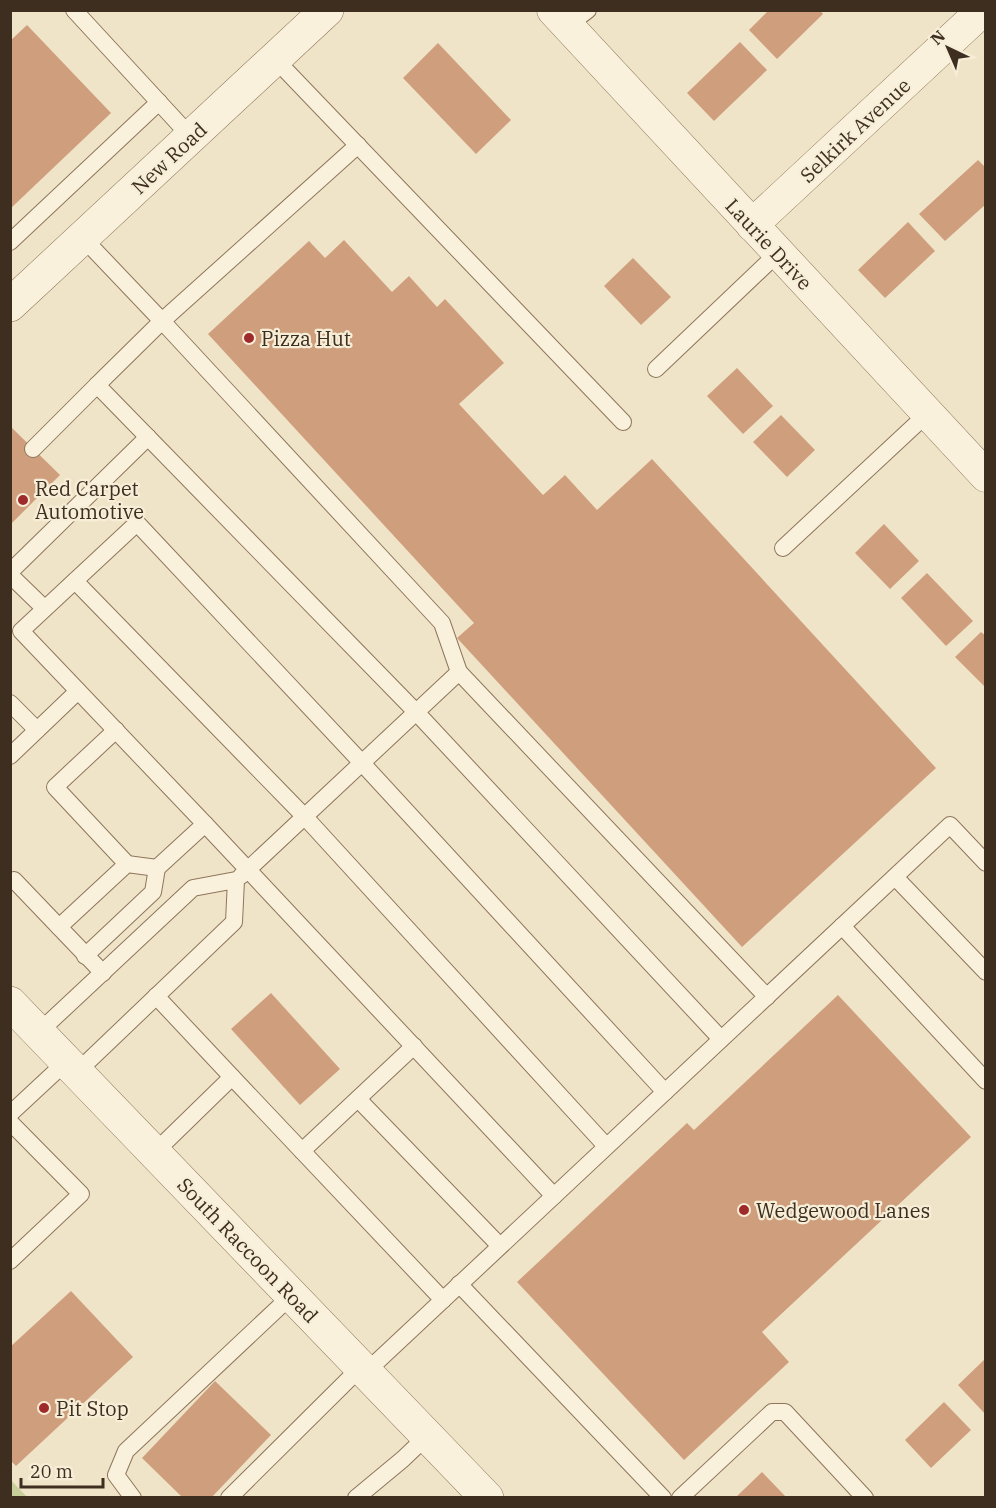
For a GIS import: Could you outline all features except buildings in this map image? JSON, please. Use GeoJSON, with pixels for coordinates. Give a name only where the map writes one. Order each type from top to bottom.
{"type":"FeatureCollection","features":[{"type":"Feature","properties":{"kind":"street","name":"Selkirk Avenue"},"geometry":{"type":"LineString","coordinates":[[752,225],[983,10]]}},
{"type":"Feature","properties":{"kind":"street","name":"New Road"},"geometry":{"type":"LineString","coordinates":[[10,305],[275,59],[319,13]]}},
{"type":"Feature","properties":{"kind":"street","name":"Laurie Drive"},"geometry":{"type":"LineString","coordinates":[[570,16],[778,254],[986,476]]}},
{"type":"Feature","properties":{"kind":"street","name":"South Raccoon Road"},"geometry":{"type":"LineString","coordinates":[[10,1003],[487,1497]]}},
{"type":"Feature","properties":{"kind":"lane"},"geometry":{"type":"LineString","coordinates":[[74,10],[191,137]]}},
{"type":"Feature","properties":{"kind":"lane"},"geometry":{"type":"LineString","coordinates":[[275,59],[623,422]]}},
{"type":"Feature","properties":{"kind":"lane"},"geometry":{"type":"LineString","coordinates":[[10,242],[159,102]]}},
{"type":"Feature","properties":{"kind":"lane"},"geometry":{"type":"LineString","coordinates":[[33,449],[162,321],[358,145]]}},
{"type":"Feature","properties":{"kind":"lane"},"geometry":{"type":"LineString","coordinates":[[83,238],[442,623],[459,672],[767,997]]}},
{"type":"Feature","properties":{"kind":"lane"},"geometry":{"type":"LineString","coordinates":[[656,369],[778,254]]}},
{"type":"Feature","properties":{"kind":"lane"},"geometry":{"type":"LineString","coordinates":[[97,385],[417,713],[721,1039]]}},
{"type":"Feature","properties":{"kind":"lane"},"geometry":{"type":"LineString","coordinates":[[783,548],[927,414]]}},
{"type":"Feature","properties":{"kind":"lane"},"geometry":{"type":"LineString","coordinates":[[44,608],[10,573],[148,436]]}},
{"type":"Feature","properties":{"kind":"lane"},"geometry":{"type":"LineString","coordinates":[[554,1196],[414,1046],[243,875],[205,824],[21,631],[44,608],[137,523],[665,1092]]}},
{"type":"Feature","properties":{"kind":"lane"},"geometry":{"type":"LineString","coordinates":[[75,581],[305,817],[606,1146]]}},
{"type":"Feature","properties":{"kind":"lane"},"geometry":{"type":"LineString","coordinates":[[39,1032],[193,888],[243,875],[459,672]]}},
{"type":"Feature","properties":{"kind":"lane"},"geometry":{"type":"LineString","coordinates":[[10,756],[78,691]]}},
{"type":"Feature","properties":{"kind":"lane"},"geometry":{"type":"LineString","coordinates":[[10,703],[37,730]]}},
{"type":"Feature","properties":{"kind":"lane"},"geometry":{"type":"LineString","coordinates":[[117,730],[55,788],[127,864],[157,868]]}},
{"type":"Feature","properties":{"kind":"lane"},"geometry":{"type":"LineString","coordinates":[[85,956],[153,892],[157,868],[205,824]]}},
{"type":"Feature","properties":{"kind":"lane"},"geometry":{"type":"LineString","coordinates":[[229,1497],[950,825],[986,863]]}},
{"type":"Feature","properties":{"kind":"lane"},"geometry":{"type":"LineString","coordinates":[[58,927],[127,864]]}},
{"type":"Feature","properties":{"kind":"lane"},"geometry":{"type":"LineString","coordinates":[[10,1114],[156,996],[234,922],[243,875]]}},
{"type":"Feature","properties":{"kind":"lane"},"geometry":{"type":"LineString","coordinates":[[895,877],[986,972]]}},
{"type":"Feature","properties":{"kind":"lane"},"geometry":{"type":"LineString","coordinates":[[14,880],[103,973]]}},
{"type":"Feature","properties":{"kind":"lane"},"geometry":{"type":"LineString","coordinates":[[842,926],[986,1081]]}},
{"type":"Feature","properties":{"kind":"lane"},"geometry":{"type":"LineString","coordinates":[[156,996],[443,1299]]}},
{"type":"Feature","properties":{"kind":"lane"},"geometry":{"type":"LineString","coordinates":[[302,1151],[414,1046]]}},
{"type":"Feature","properties":{"kind":"lane"},"geometry":{"type":"LineString","coordinates":[[154,1153],[232,1077]]}},
{"type":"Feature","properties":{"kind":"lane"},"geometry":{"type":"LineString","coordinates":[[358,1099],[500,1246]]}},
{"type":"Feature","properties":{"kind":"lane"},"geometry":{"type":"LineString","coordinates":[[10,1122],[81,1194],[10,1261]]}},
{"type":"Feature","properties":{"kind":"lane"},"geometry":{"type":"LineString","coordinates":[[459,1284],[663,1497]]}},
{"type":"Feature","properties":{"kind":"lane"},"geometry":{"type":"LineString","coordinates":[[133,1497],[116,1475],[126,1451],[292,1295]]}},
{"type":"Feature","properties":{"kind":"lane"},"geometry":{"type":"LineString","coordinates":[[680,1497],[772,1412],[785,1412],[865,1497]]}},
{"type":"Feature","properties":{"kind":"lane"},"geometry":{"type":"LineString","coordinates":[[356,1497],[403,1459],[427,1436]]}},
{"type":"Feature","properties":{"kind":"green space"},"geometry":{"type":"Polygon","coordinates":[[[11,1480],[27,1497],[11,1497],[11,1480]]]}},
{"type":"Feature","properties":{"kind":"place","name":"Pizza Hut"},"geometry":{"type":"Point","coordinates":[249,338]}},
{"type":"Feature","properties":{"kind":"place","name":"Red Carpet Automotive"},"geometry":{"type":"Point","coordinates":[23,500]}},
{"type":"Feature","properties":{"kind":"place","name":"Wedgewood Lanes"},"geometry":{"type":"Point","coordinates":[744,1210]}},
{"type":"Feature","properties":{"kind":"place","name":"Pit Stop"},"geometry":{"type":"Point","coordinates":[44,1408]}}]}
